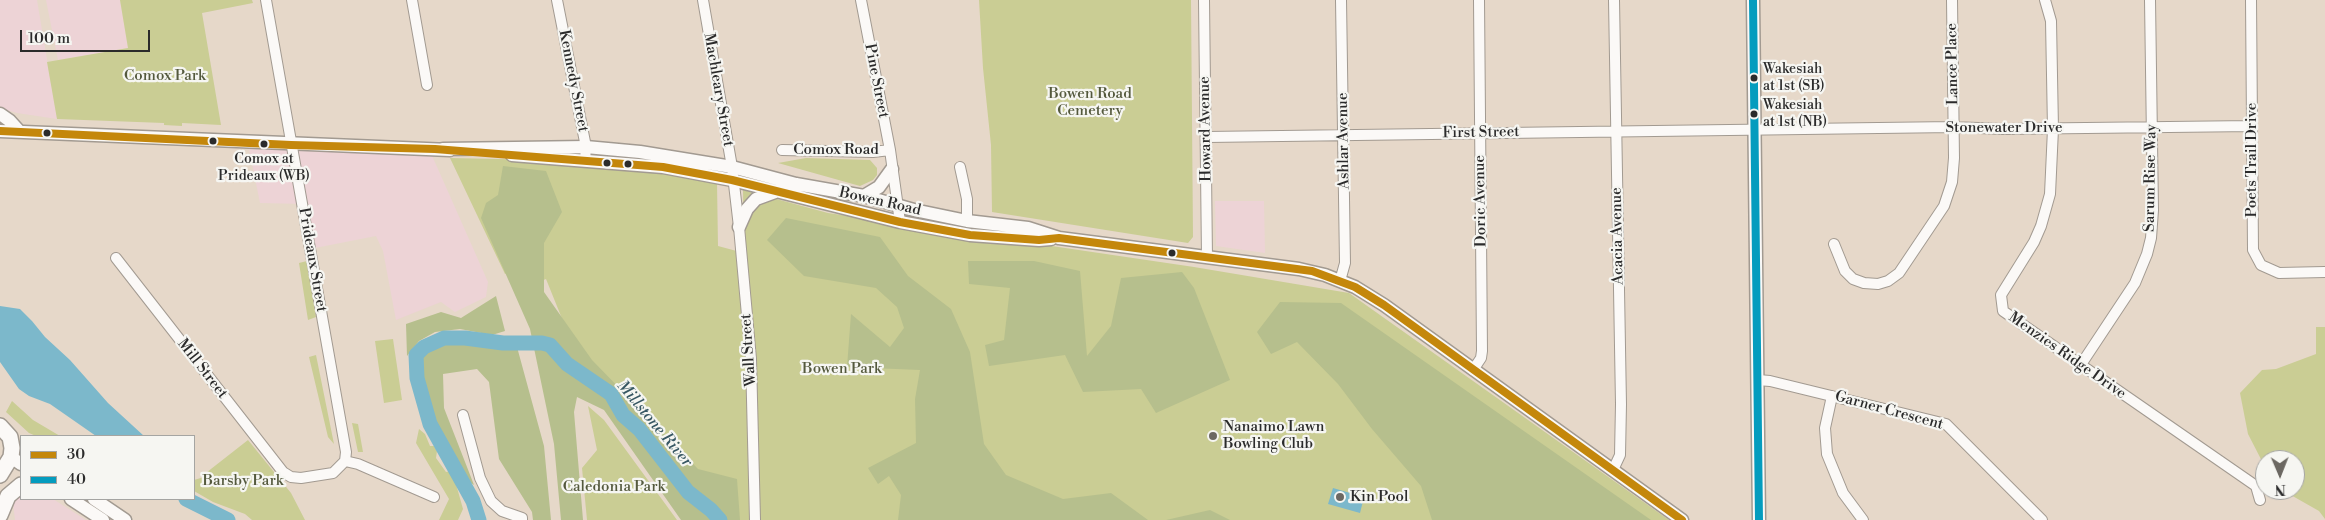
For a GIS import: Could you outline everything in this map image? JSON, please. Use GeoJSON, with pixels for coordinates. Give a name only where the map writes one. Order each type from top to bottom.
{"type":"FeatureCollection","features":[{"type":"Feature","properties":{"kind":"highway"},"geometry":{"type":"LineString","coordinates":[[0,475],[11,446]]}},
{"type":"Feature","properties":{"kind":"highway"},"geometry":{"type":"LineString","coordinates":[[0,515],[8,496],[20,486]]}},
{"type":"Feature","properties":{"kind":"main road"},"geometry":{"type":"LineString","coordinates":[[1753,0],[1759,520]]}},
{"type":"Feature","properties":{"kind":"main road"},"geometry":{"type":"LineString","coordinates":[[0,114],[20,132]]}},
{"type":"Feature","properties":{"kind":"main road"},"geometry":{"type":"LineString","coordinates":[[0,131],[229,140],[291,145],[443,150],[732,173]]}},
{"type":"Feature","properties":{"kind":"main road"},"geometry":{"type":"LineString","coordinates":[[443,150],[586,147],[640,152],[732,173]]}},
{"type":"Feature","properties":{"kind":"main road"},"geometry":{"type":"LineString","coordinates":[[864,196],[879,187],[892,169]]}},
{"type":"Feature","properties":{"kind":"main road","name":"Bowen Road"},"geometry":{"type":"LineString","coordinates":[[732,173],[777,191],[900,222],[970,236],[1039,240],[1058,238]]}},
{"type":"Feature","properties":{"kind":"main road","name":"Bowen Road"},"geometry":{"type":"LineString","coordinates":[[732,173],[864,196],[967,221],[1028,228],[1058,238],[1312,271],[1340,281],[1384,305],[1682,520]]}},
{"type":"Feature","properties":{"kind":"main road"},"geometry":{"type":"LineString","coordinates":[[739,227],[747,209],[756,199],[777,191]]}},
{"type":"Feature","properties":{"kind":"main road"},"geometry":{"type":"LineString","coordinates":[[73,500],[103,520]]}},
{"type":"Feature","properties":{"kind":"main road"},"geometry":{"type":"LineString","coordinates":[[95,500],[125,520]]}},
{"type":"Feature","properties":{"kind":"street","name":"Prideaux Street"},"geometry":{"type":"LineString","coordinates":[[266,0],[346,452],[345,461]]}},
{"type":"Feature","properties":{"kind":"street"},"geometry":{"type":"LineString","coordinates":[[412,0],[427,85]]}},
{"type":"Feature","properties":{"kind":"street","name":"Kennedy Street"},"geometry":{"type":"LineString","coordinates":[[557,0],[586,147],[585,161]]}},
{"type":"Feature","properties":{"kind":"street","name":"Machleary Street"},"geometry":{"type":"LineString","coordinates":[[703,0],[732,173]]}},
{"type":"Feature","properties":{"kind":"street","name":"Pine Street"},"geometry":{"type":"LineString","coordinates":[[861,0],[890,150],[900,222]]}},
{"type":"Feature","properties":{"kind":"street","name":"Howard Avenue"},"geometry":{"type":"LineString","coordinates":[[1204,0],[1207,257]]}},
{"type":"Feature","properties":{"kind":"street","name":"Ashlar Avenue"},"geometry":{"type":"LineString","coordinates":[[1340,281],[1345,263],[1341,0]]}},
{"type":"Feature","properties":{"kind":"street","name":"Doric Avenue"},"geometry":{"type":"LineString","coordinates":[[1473,370],[1481,358],[1482,351],[1479,0]]}},
{"type":"Feature","properties":{"kind":"street","name":"Acacia Avenue"},"geometry":{"type":"LineString","coordinates":[[1613,470],[1620,455],[1614,0]]}},
{"type":"Feature","properties":{"kind":"street","name":"Lance Place"},"geometry":{"type":"LineString","coordinates":[[1834,244],[1845,271],[1853,279],[1864,283],[1878,284],[1888,281],[1899,273],[1944,206],[1950,193],[1952,182],[1952,0]]}},
{"type":"Feature","properties":{"kind":"street"},"geometry":{"type":"LineString","coordinates":[[2045,0],[2051,21],[2053,128]]}},
{"type":"Feature","properties":{"kind":"street","name":"Sarum Rise Way"},"geometry":{"type":"LineString","coordinates":[[2080,366],[2126,299],[2147,254],[2152,225],[2150,0]]}},
{"type":"Feature","properties":{"kind":"street","name":"Poets Trail Drive"},"geometry":{"type":"LineString","coordinates":[[2251,0],[2253,250],[2261,265],[2279,273],[2325,272]]}},
{"type":"Feature","properties":{"kind":"street","name":"Stonewater Drive"},"geometry":{"type":"LineString","coordinates":[[1755,130],[2252,126]]}},
{"type":"Feature","properties":{"kind":"street","name":"Menzies Ridge Drive"},"geometry":{"type":"LineString","coordinates":[[2053,128],[2052,173],[2048,207],[2034,242],[2004,288],[2000,300],[2003,311],[2009,318],[2255,485]]}},
{"type":"Feature","properties":{"kind":"street","name":"First Street"},"geometry":{"type":"LineString","coordinates":[[1206,137],[1755,130]]}},
{"type":"Feature","properties":{"kind":"street","name":"Comox Road"},"geometry":{"type":"LineString","coordinates":[[782,150],[873,152],[890,150]]}},
{"type":"Feature","properties":{"kind":"street"},"geometry":{"type":"LineString","coordinates":[[960,166],[967,199],[967,221]]}},
{"type":"Feature","properties":{"kind":"street","name":"Wall Street"},"geometry":{"type":"LineString","coordinates":[[732,173],[751,359],[756,520]]}},
{"type":"Feature","properties":{"kind":"street","name":"Mill Street"},"geometry":{"type":"LineString","coordinates":[[116,258],[283,472],[291,477],[301,478],[334,472],[345,461]]}},
{"type":"Feature","properties":{"kind":"street","name":"Garner Crescent"},"geometry":{"type":"LineString","coordinates":[[1758,380],[1770,381],[1946,424],[2042,520]]}},
{"type":"Feature","properties":{"kind":"street"},"geometry":{"type":"LineString","coordinates":[[1832,396],[1824,428],[1827,454],[1843,493],[1863,520]]}},
{"type":"Feature","properties":{"kind":"street"},"geometry":{"type":"LineString","coordinates":[[463,415],[480,478],[491,501],[502,512],[522,518],[522,520]]}},
{"type":"Feature","properties":{"kind":"street"},"geometry":{"type":"LineString","coordinates":[[345,461],[358,464],[434,498]]}},
{"type":"Feature","properties":{"kind":"shaded area"},"geometry":{"type":"Polygon","coordinates":[[[0,0],[37,0],[57,119],[17,113],[3,109],[0,106],[0,0]]]}},
{"type":"Feature","properties":{"kind":"shaded area"},"geometry":{"type":"Polygon","coordinates":[[[46,0],[120,0],[128,48],[58,60],[46,0]]]}},
{"type":"Feature","properties":{"kind":"shaded area"},"geometry":{"type":"Polygon","coordinates":[[[248,144],[430,151],[488,282],[486,297],[455,312],[441,302],[396,320],[383,251],[376,236],[315,248],[304,204],[260,203],[248,144]]]}},
{"type":"Feature","properties":{"kind":"shaded area"},"geometry":{"type":"Polygon","coordinates":[[[1215,201],[1264,201],[1265,253],[1216,246],[1215,201]]]}},
{"type":"Feature","properties":{"kind":"shaded area"},"geometry":{"type":"Polygon","coordinates":[[[20,496],[20,500],[55,500],[86,520],[15,520],[13,503],[20,496]]]}},
{"type":"Feature","properties":{"kind":"green space","name":"Comox Park"},"geometry":{"type":"Polygon","coordinates":[[[120,0],[252,0],[253,3],[202,13],[221,125],[182,123],[182,126],[164,125],[164,123],[57,119],[47,62],[128,48],[120,0]]]}},
{"type":"Feature","properties":{"kind":"green space","name":"Bowen Road Cemetery"},"geometry":{"type":"Polygon","coordinates":[[[979,0],[1191,0],[1193,237],[1188,243],[992,212],[991,145],[983,68],[979,0]]]}},
{"type":"Feature","properties":{"kind":"green space","name":"Bowen Park"},"geometry":{"type":"Polygon","coordinates":[[[450,158],[642,162],[717,183],[718,246],[744,253],[743,190],[828,213],[1194,267],[1349,293],[1669,520],[695,520],[567,331],[546,279],[522,289],[514,270],[505,274],[450,158]]]}},
{"type":"Feature","properties":{"kind":"green space"},"geometry":{"type":"Polygon","coordinates":[[[806,158],[870,160],[877,168],[877,175],[873,180],[860,186],[778,163],[806,158]]]}},
{"type":"Feature","properties":{"kind":"green space"},"geometry":{"type":"Polygon","coordinates":[[[503,166],[546,171],[562,212],[544,243],[544,292],[592,360],[698,469],[737,479],[740,520],[681,520],[604,410],[577,397],[574,412],[583,520],[561,520],[554,444],[530,329],[481,218],[486,203],[498,195],[503,166]]]}},
{"type":"Feature","properties":{"kind":"green space"},"geometry":{"type":"Polygon","coordinates":[[[786,218],[880,237],[908,276],[951,309],[970,352],[984,444],[1006,475],[1063,499],[1111,493],[1148,520],[898,520],[901,495],[889,476],[878,484],[868,468],[916,443],[915,399],[920,370],[847,367],[851,314],[890,347],[904,328],[897,307],[876,288],[804,276],[767,240],[786,218]]]}},
{"type":"Feature","properties":{"kind":"green space"},"geometry":{"type":"Polygon","coordinates":[[[307,261],[316,317],[308,320],[299,263],[307,261]]]}},
{"type":"Feature","properties":{"kind":"green space"},"geometry":{"type":"Polygon","coordinates":[[[968,261],[1034,261],[1080,271],[1087,356],[1111,326],[1121,278],[1182,272],[1194,288],[1230,380],[1156,413],[1141,389],[1083,392],[1065,355],[989,366],[985,345],[1004,340],[1010,288],[969,284],[968,261]]]}},
{"type":"Feature","properties":{"kind":"green space"},"geometry":{"type":"Polygon","coordinates":[[[496,296],[505,331],[492,335],[460,329],[435,332],[419,341],[407,356],[406,324],[441,312],[461,318],[496,296]]]}},
{"type":"Feature","properties":{"kind":"green space"},"geometry":{"type":"Polygon","coordinates":[[[1280,302],[1341,303],[1651,520],[1432,520],[1421,486],[1372,429],[1338,384],[1297,342],[1271,354],[1257,332],[1280,302]]]}},
{"type":"Feature","properties":{"kind":"green space"},"geometry":{"type":"Polygon","coordinates":[[[2316,327],[2325,327],[2325,519],[2319,511],[2300,500],[2305,500],[2305,450],[2256,450],[2248,434],[2240,393],[2262,370],[2276,369],[2316,354],[2316,327]]]}},
{"type":"Feature","properties":{"kind":"green space"},"geometry":{"type":"Polygon","coordinates":[[[393,339],[402,400],[384,403],[375,341],[393,339]]]}},
{"type":"Feature","properties":{"kind":"green space"},"geometry":{"type":"Polygon","coordinates":[[[453,341],[503,348],[517,347],[544,446],[551,520],[533,520],[532,512],[499,459],[489,382],[477,369],[443,374],[444,408],[474,485],[468,481],[436,425],[424,386],[420,360],[432,348],[453,341]]]}},
{"type":"Feature","properties":{"kind":"green space"},"geometry":{"type":"Polygon","coordinates":[[[316,355],[334,444],[328,437],[309,357],[316,355]]]}},
{"type":"Feature","properties":{"kind":"green space"},"geometry":{"type":"Polygon","coordinates":[[[12,401],[33,420],[58,435],[34,435],[29,433],[6,412],[12,401]]]}},
{"type":"Feature","properties":{"kind":"green space","name":"Caledonia Park"},"geometry":{"type":"Polygon","coordinates":[[[588,406],[604,420],[677,520],[587,520],[582,468],[597,450],[588,406]]]}},
{"type":"Feature","properties":{"kind":"green space"},"geometry":{"type":"Polygon","coordinates":[[[352,423],[358,424],[363,452],[358,452],[352,423]]]}},
{"type":"Feature","properties":{"kind":"green space"},"geometry":{"type":"Polygon","coordinates":[[[419,429],[425,434],[430,446],[434,446],[437,451],[436,458],[446,472],[451,471],[454,477],[463,509],[458,520],[439,520],[449,499],[416,443],[419,429]]]}},
{"type":"Feature","properties":{"kind":"green space","name":"Barsby Park"},"geometry":{"type":"Polygon","coordinates":[[[248,440],[291,493],[305,520],[252,520],[245,514],[213,502],[195,492],[195,480],[204,477],[202,476],[248,440]]]}},
{"type":"Feature","properties":{"kind":"green space"},"geometry":{"type":"Polygon","coordinates":[[[1210,510],[1230,520],[1166,520],[1210,510]]]}},
{"type":"Feature","properties":{"kind":"water"},"geometry":{"type":"Polygon","coordinates":[[[0,306],[20,309],[45,337],[70,360],[108,403],[143,435],[95,435],[50,404],[29,396],[19,389],[0,362],[0,306]]]}},
{"type":"Feature","properties":{"kind":"water"},"geometry":{"type":"Polygon","coordinates":[[[1333,488],[1364,497],[1360,513],[1328,504],[1333,488]]]}},
{"type":"Feature","properties":{"kind":"waterway","name":"Millstone River"},"geometry":{"type":"LineString","coordinates":[[479,520],[473,501],[430,424],[417,378],[416,355],[424,347],[444,338],[550,345],[567,364],[611,394],[623,415],[639,429],[688,492],[711,510],[720,520]]}},
{"type":"Feature","properties":{"kind":"waterway","name":"Millstone River"},"geometry":{"type":"LineString","coordinates":[[188,500],[228,520]]}},
{"type":"Feature","properties":{"kind":"transit line","name":"40"},"geometry":{"type":"LineString","coordinates":[[1753,0],[1759,520]]}},
{"type":"Feature","properties":{"kind":"transit line","name":"30"},"geometry":{"type":"LineString","coordinates":[[0,131],[291,145],[435,149],[663,167],[732,180],[900,222],[970,235],[1039,240],[1059,238],[1312,271],[1355,287],[1384,305],[1682,520]]}},
{"type":"Feature","properties":{"kind":"place","name":"Wakesiah at 1st (SB)"},"geometry":{"type":"Point","coordinates":[1754,78]}},
{"type":"Feature","properties":{"kind":"place","name":"Wakesiah at 1st (NB)"},"geometry":{"type":"Point","coordinates":[1754,114]}},
{"type":"Feature","properties":{"kind":"place","name":"Comox at Prideaux (WB)"},"geometry":{"type":"Point","coordinates":[264,144]}},
{"type":"Feature","properties":{"kind":"place","name":"Nanaimo Lawn Bowling Club"},"geometry":{"type":"Point","coordinates":[1213,436]}},
{"type":"Feature","properties":{"kind":"place","name":"Kin Pool"},"geometry":{"type":"Point","coordinates":[1340,497]}}]}
